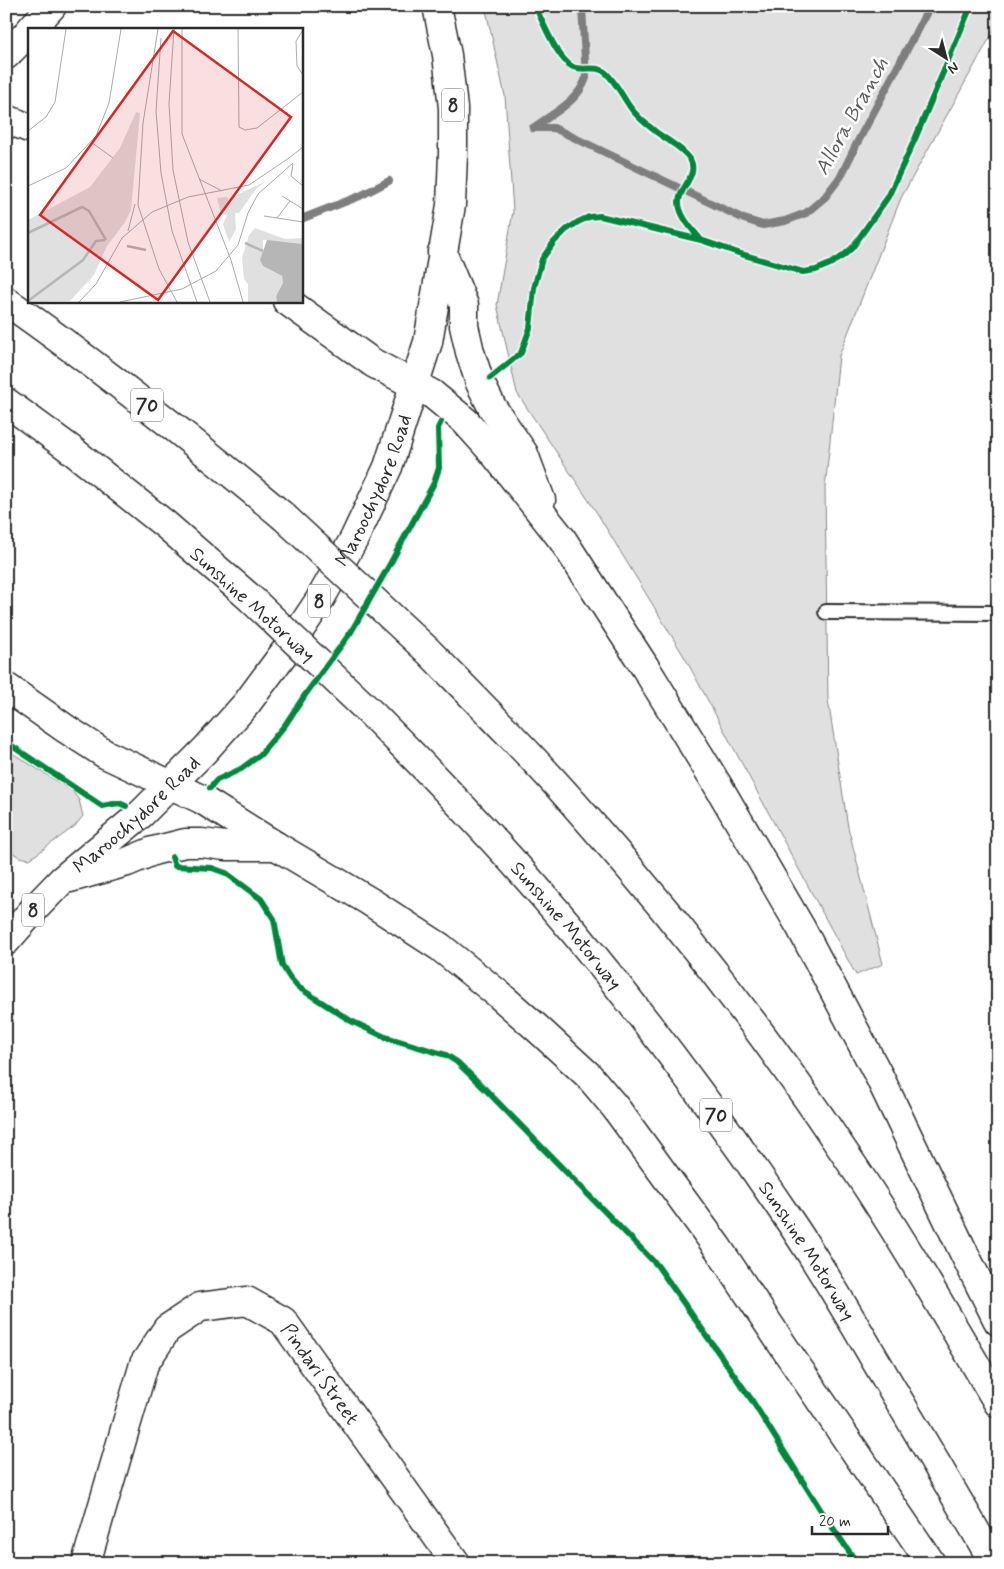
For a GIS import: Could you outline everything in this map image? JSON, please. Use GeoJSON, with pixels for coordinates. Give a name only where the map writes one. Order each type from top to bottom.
{"type":"FeatureCollection","features":[{"type":"Feature","properties":{"kind":"main road"},"geometry":{"type":"LineString","coordinates":[[30,28],[52,6]]}},
{"type":"Feature","properties":{"kind":"main road","name":"Maroochydore Road"},"geometry":{"type":"LineString","coordinates":[[6,941],[62,880],[140,814],[170,785],[205,750],[247,703],[287,649],[319,601],[354,540],[388,467],[428,342],[451,205],[453,108],[447,54],[437,6]]}},
{"type":"Feature","properties":{"kind":"main road"},"geometry":{"type":"LineString","coordinates":[[19,39],[28,30]]}},
{"type":"Feature","properties":{"kind":"main road"},"geometry":{"type":"LineString","coordinates":[[6,119],[28,128]]}},
{"type":"Feature","properties":{"kind":"main road"},"geometry":{"type":"LineString","coordinates":[[442,252],[464,305],[464,326],[480,382],[492,407],[524,454],[547,519]]}},
{"type":"Feature","properties":{"kind":"main road","name":"70"},"geometry":{"type":"LineString","coordinates":[[6,301],[201,447],[283,516],[427,650],[574,804],[630,868],[707,964],[775,1054],[846,1155],[929,1284],[998,1403]]}},
{"type":"Feature","properties":{"kind":"main road"},"geometry":{"type":"LineString","coordinates":[[288,302],[355,351],[432,394],[465,422],[493,452],[562,539],[640,660],[746,833],[801,928],[879,1076],[998,1321]]}},
{"type":"Feature","properties":{"kind":"main road","name":"Sunshine Motorway"},"geometry":{"type":"LineString","coordinates":[[6,402],[92,466],[249,597],[373,715],[444,786],[573,931],[681,1067],[789,1219],[831,1286],[994,1563]]}},
{"type":"Feature","properties":{"kind":"main road"},"geometry":{"type":"LineString","coordinates":[[6,687],[105,754],[201,799],[369,901],[440,947],[504,999],[588,1075],[615,1107],[718,1248],[931,1563]]}},
{"type":"Feature","properties":{"kind":"main road"},"geometry":{"type":"LineString","coordinates":[[62,880],[127,862],[152,851],[185,843],[225,846],[276,846]]}},
{"type":"Feature","properties":{"kind":"main road","name":"Pindari Street"},"geometry":{"type":"LineString","coordinates":[[86,1563],[144,1364],[167,1328],[200,1307],[247,1300],[284,1321],[456,1563]]}},
{"type":"Feature","properties":{"kind":"lane"},"geometry":{"type":"LineString","coordinates":[[826,612],[998,613]]}},
{"type":"Feature","properties":{"kind":"shaded area"},"geometry":{"type":"Polygon","coordinates":[[[485,6],[998,6],[998,23],[901,198],[839,356],[825,488],[828,700],[848,827],[883,964],[856,975],[685,658],[597,513],[517,393],[497,305],[513,211],[505,96],[485,6]]]}},
{"type":"Feature","properties":{"kind":"shaded area"},"geometry":{"type":"Polygon","coordinates":[[[6,749],[72,791],[79,800],[83,816],[75,826],[30,859],[19,857],[6,848],[6,749]]]}},
{"type":"Feature","properties":{"kind":"waterway"},"geometry":{"type":"LineString","coordinates":[[533,128],[571,100],[577,94],[586,78],[582,6]]}},
{"type":"Feature","properties":{"kind":"waterway","name":"Allora Branch"},"geometry":{"type":"LineString","coordinates":[[533,128],[554,128],[744,219],[763,225],[785,221],[806,213],[825,197],[841,176],[930,6]]}},
{"type":"Feature","properties":{"kind":"waterway","name":"Allora Branch"},"geometry":{"type":"LineString","coordinates":[[302,219],[360,196],[389,181]]}},
{"type":"Feature","properties":{"kind":"cycle path"},"geometry":{"type":"LineString","coordinates":[[535,6],[551,40],[567,63],[573,67],[581,69],[594,68],[606,73],[613,80],[638,117],[678,147],[690,159],[692,165],[691,176],[680,196],[679,206],[687,222],[701,240]]}},
{"type":"Feature","properties":{"kind":"cycle path"},"geometry":{"type":"LineString","coordinates":[[490,378],[521,353],[530,328],[534,288],[542,259],[554,242],[566,230],[589,217],[600,216],[701,240],[803,272],[816,270],[843,256],[852,248],[888,197],[915,139],[971,6]]}},
{"type":"Feature","properties":{"kind":"cycle path"},"geometry":{"type":"LineString","coordinates":[[210,788],[217,780],[241,769],[260,755],[285,725],[351,632],[434,483],[439,468],[438,428],[441,422]]}},
{"type":"Feature","properties":{"kind":"cycle path"},"geometry":{"type":"LineString","coordinates":[[6,742],[102,806],[119,803],[126,806]]}},
{"type":"Feature","properties":{"kind":"cycle path"},"geometry":{"type":"LineString","coordinates":[[172,857],[175,866],[212,868],[226,873],[261,899],[274,919],[282,965],[298,987],[351,1021],[385,1037],[446,1055],[457,1062],[657,1265],[751,1399],[822,1512],[857,1563]]}}]}
